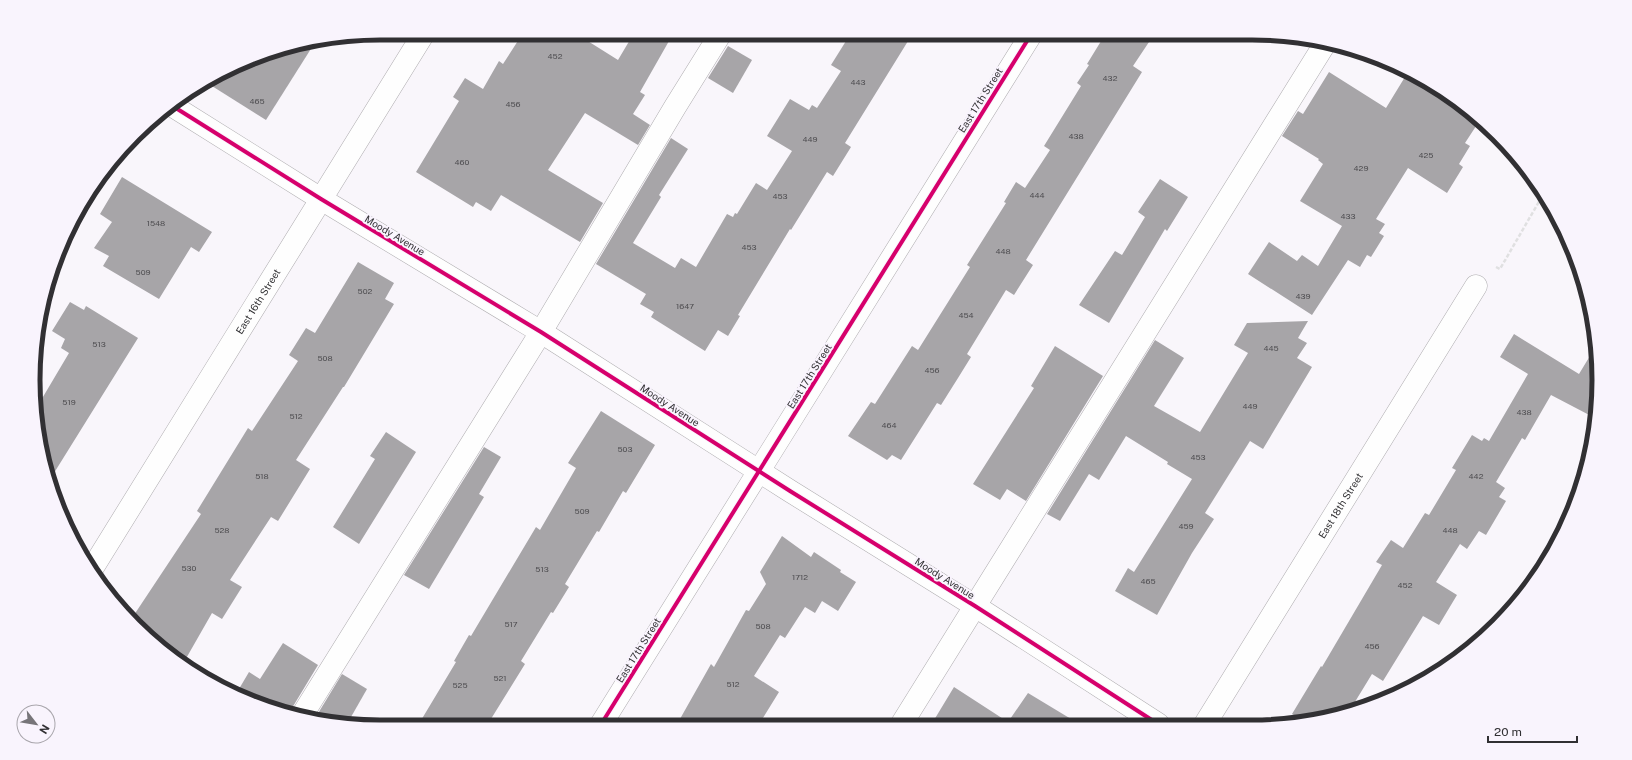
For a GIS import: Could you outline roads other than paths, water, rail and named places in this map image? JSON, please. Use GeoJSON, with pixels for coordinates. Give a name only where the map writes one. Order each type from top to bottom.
{"type":"FeatureCollection","features":[{"type":"Feature","properties":{"kind":"street","name":"East 16th Street"},"geometry":{"type":"LineString","coordinates":[[95,565],[420,40]]}},
{"type":"Feature","properties":{"kind":"street"},"geometry":{"type":"LineString","coordinates":[[305,711],[541,332],[717,40]]}},
{"type":"Feature","properties":{"kind":"street","name":"East 17th Street"},"geometry":{"type":"LineString","coordinates":[[604,720],[1028,40]]}},
{"type":"Feature","properties":{"kind":"street"},"geometry":{"type":"LineString","coordinates":[[904,720],[1322,48]]}},
{"type":"Feature","properties":{"kind":"street","name":"Moody Avenue"},"geometry":{"type":"LineString","coordinates":[[176,108],[321,199],[541,332],[975,606],[1152,720]]}},
{"type":"Feature","properties":{"kind":"street","name":"East 18th Street"},"geometry":{"type":"LineString","coordinates":[[1207,720],[1476,286]]}}]}
